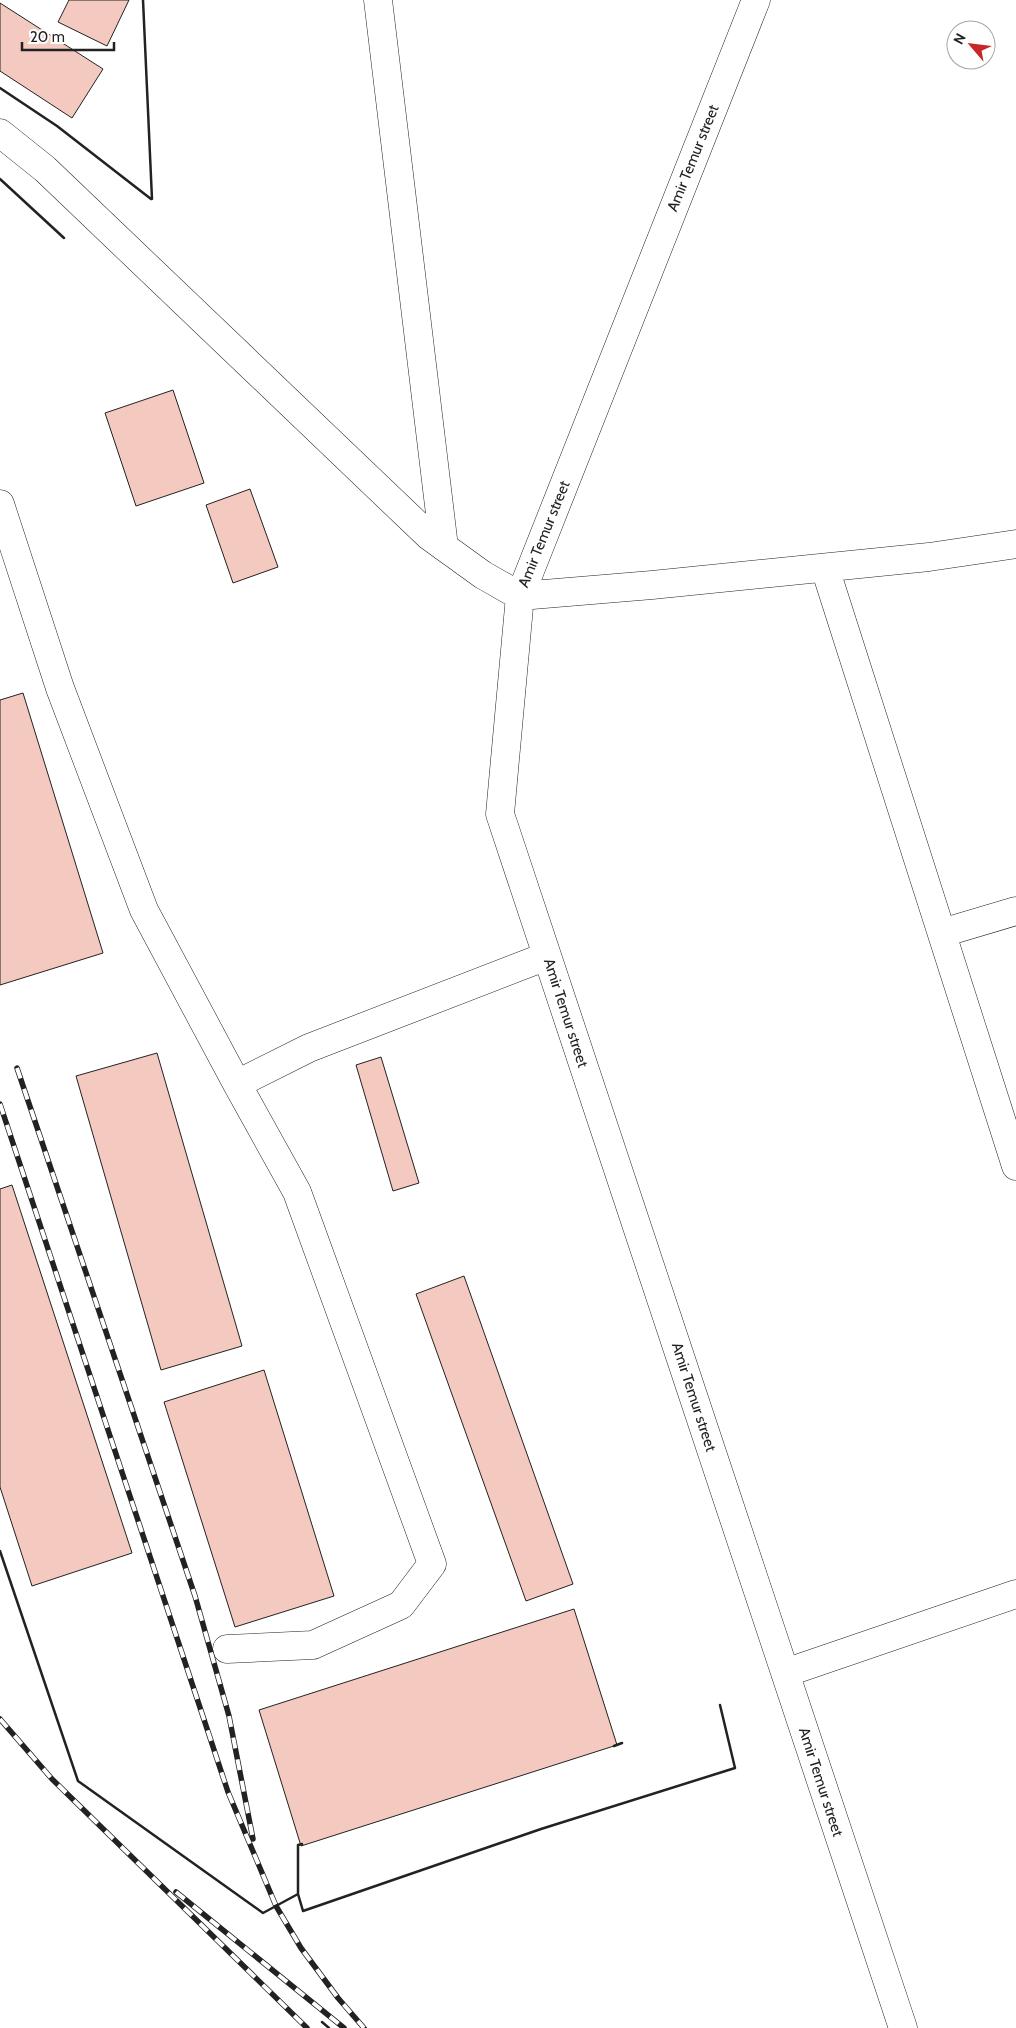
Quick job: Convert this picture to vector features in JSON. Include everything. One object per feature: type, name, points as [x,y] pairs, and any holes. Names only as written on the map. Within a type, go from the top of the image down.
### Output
[{"type":"street","points":[[378,0],[444,547]]},
{"type":"street","name":"Amir Temur street","points":[[756,0],[520,596],[500,814],[903,2028]]},
{"type":"street","points":[[0,134],[45,169],[429,536],[483,575],[520,596],[652,586],[825,568],[929,557],[1016,544]]},
{"type":"street","points":[[0,504],[60,688],[144,910],[297,1192],[432,1564],[401,1605],[313,1645],[227,1649]]},
{"type":"street","points":[[825,568],[1016,1166]]},
{"type":"street","points":[[942,933],[1016,911]]},
{"type":"street","points":[[237,1084],[309,1048],[547,956]]},
{"type":"street","points":[[785,1673],[1016,1594]]},
{"type":"building","points":[[69,0],[129,0],[107,46],[58,22]]},
{"type":"building","points":[[0,3],[103,69],[72,118],[0,71]]},
{"type":"building","points":[[173,390],[204,483],[136,506],[105,413]]},
{"type":"building","points":[[250,489],[278,567],[233,583],[206,505]]},
{"type":"building","points":[[23,693],[103,953],[0,985],[0,700]]},
{"type":"building","points":[[157,1053],[242,1346],[161,1370],[76,1076]]},
{"type":"building","points":[[381,1057],[419,1183],[393,1191],[356,1065]]},
{"type":"building","points":[[12,1185],[132,1553],[32,1586],[0,1487],[0,1189]]},
{"type":"building","points":[[464,1276],[573,1584],[526,1601],[416,1294]]},
{"type":"building","points":[[264,1370],[334,1596],[235,1627],[164,1402]]},
{"type":"building","points":[[574,1609],[617,1745],[301,1846],[259,1710]]},
{"type":"railway","points":[[17,1068],[195,1596],[229,1716],[253,1839]]},
{"type":"railway","points":[[0,1104],[228,1792],[276,1906],[301,1948],[338,1998],[364,2028]]},
{"type":"railway","points":[[0,1719],[52,1779],[307,2028]]},
{"type":"railway","points":[[176,1892],[344,2028]]},
{"type":"wall","points":[[143,0],[152,199]]},
{"type":"wall","points":[[0,88],[57,126],[151,199]]},
{"type":"wall","points":[[0,179],[64,238]]},
{"type":"wall","points":[[0,1551],[78,1781],[263,1913],[298,1894],[298,1845],[302,1844]]},
{"type":"wall","points":[[298,1894],[303,1911],[541,1829],[735,1768],[720,1705]]},
{"type":"wall","points":[[614,1746],[622,1743]]},
{"type":"wall","points":[[322,2022],[329,2028]]}]
